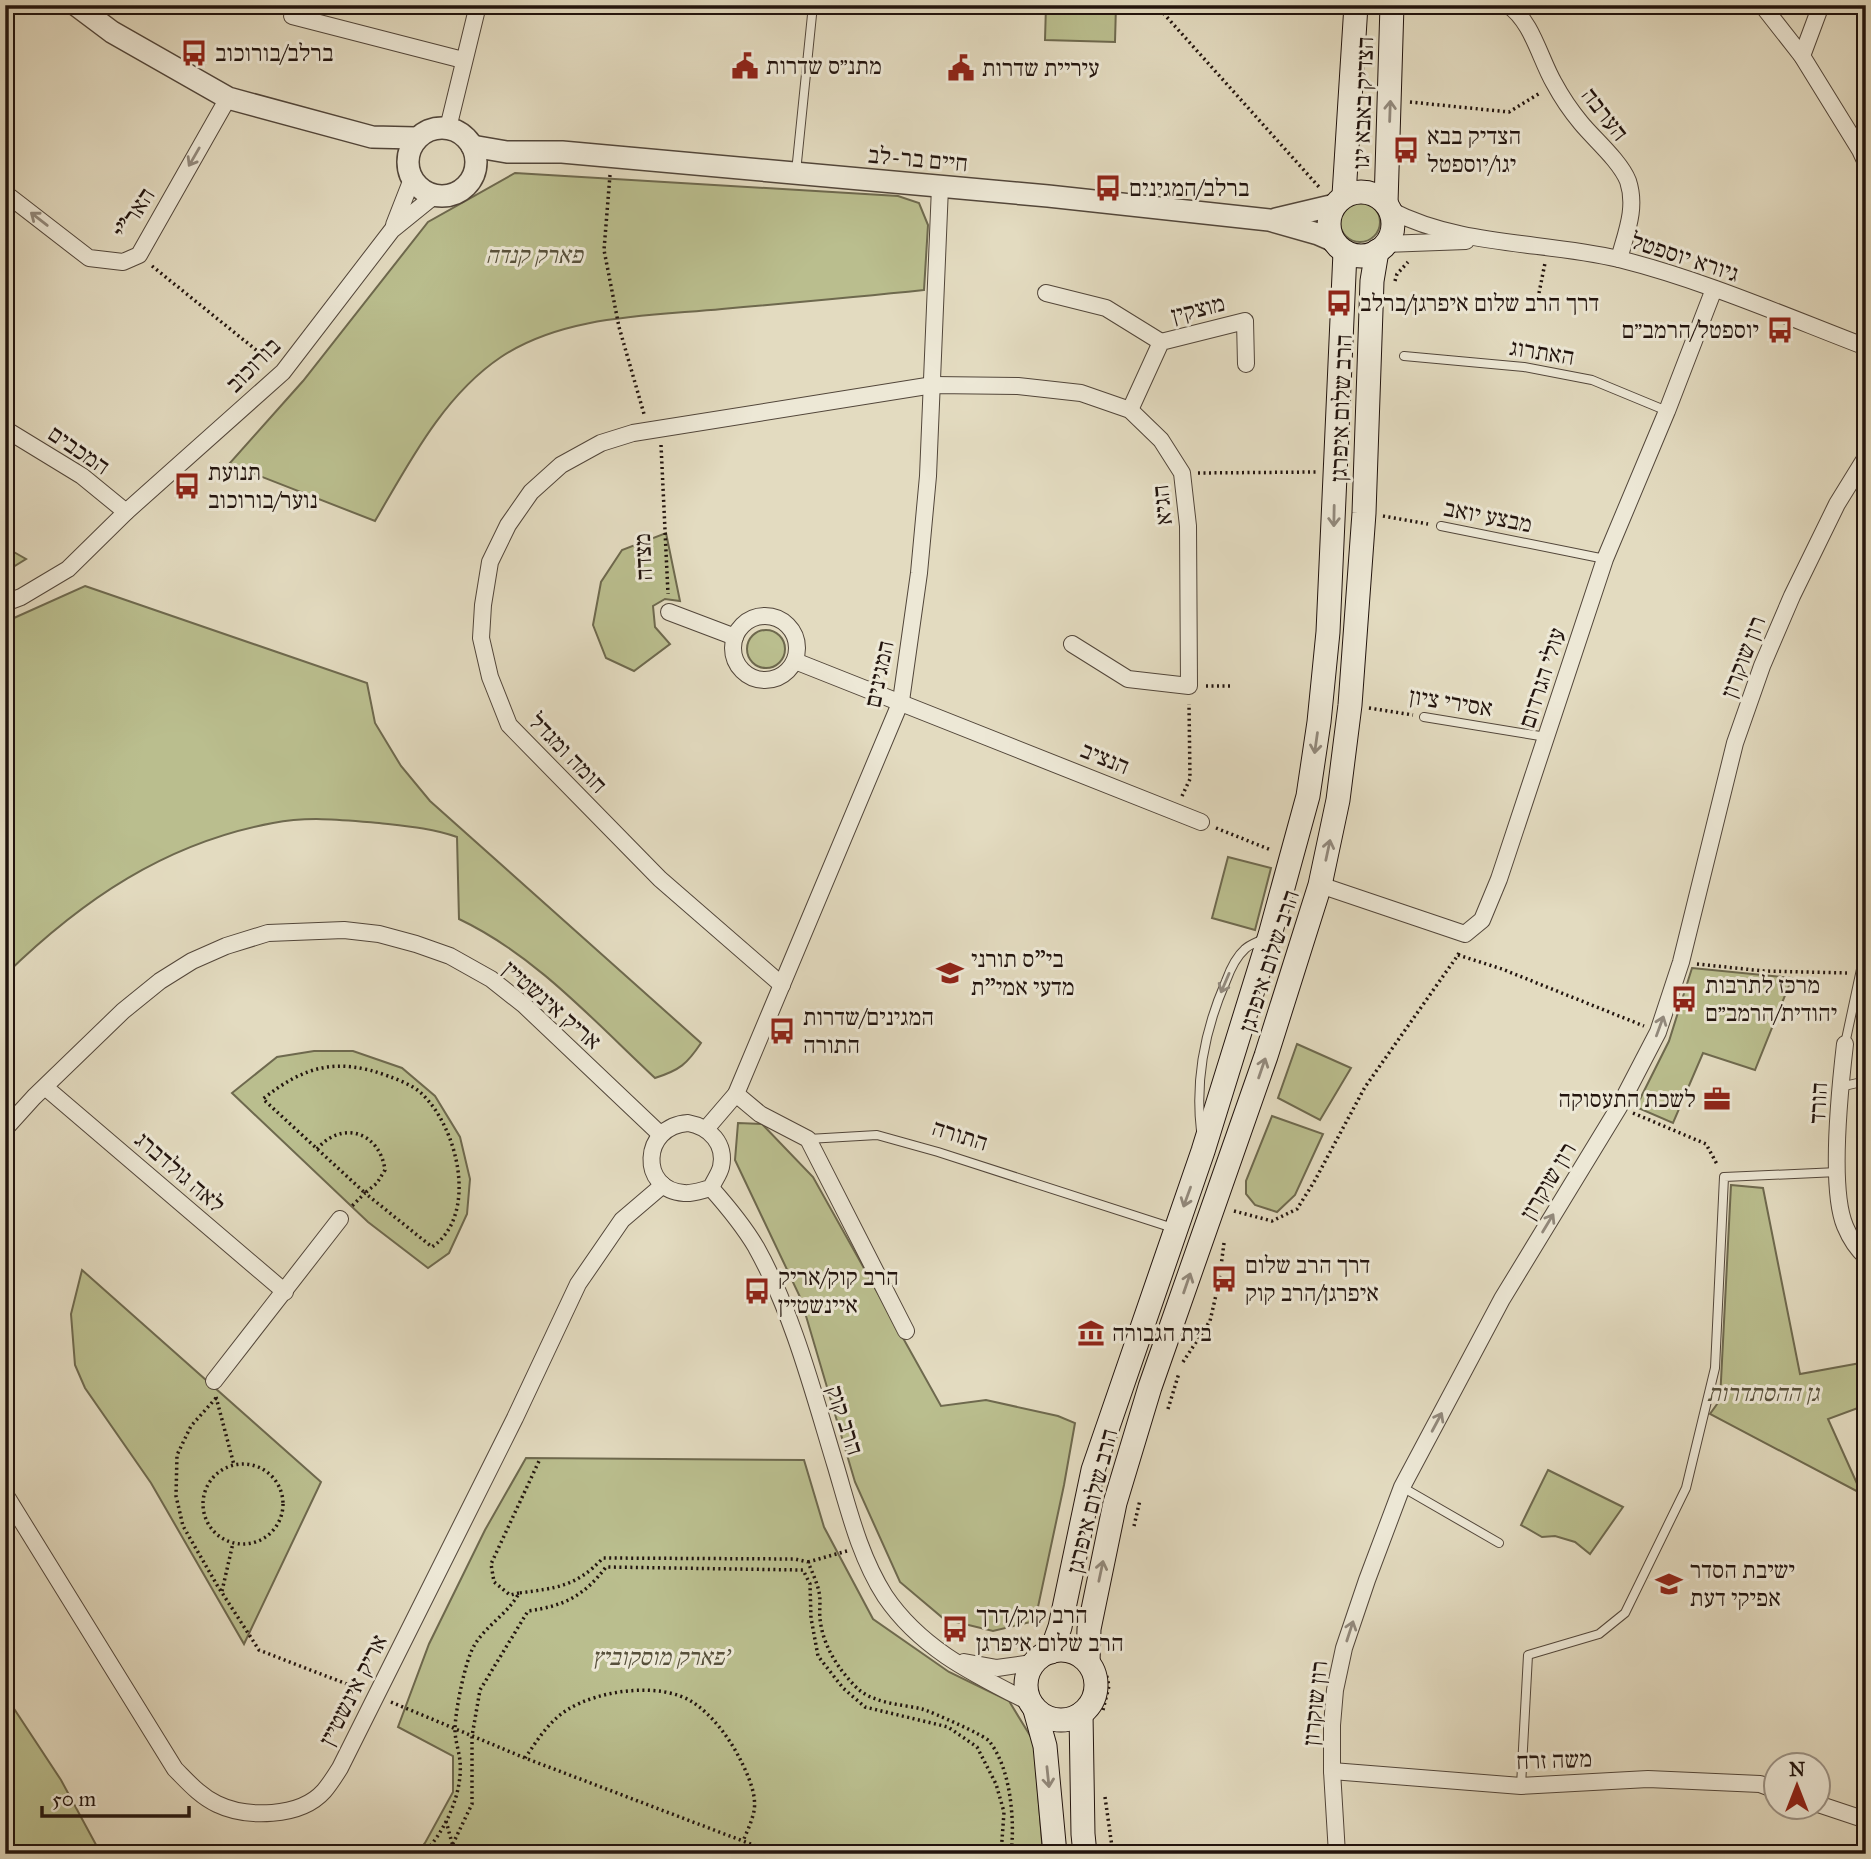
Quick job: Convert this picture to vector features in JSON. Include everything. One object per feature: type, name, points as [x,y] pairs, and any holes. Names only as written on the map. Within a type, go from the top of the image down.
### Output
[{"type":"main road","name":"הצדיק באבא יגו","points":[[1339,200],[1356,5]]},
{"type":"main road","name":"הצדיק באבא יגו","points":[[1388,207],[1392,5]]},
{"type":"main road","points":[[1365,192],[1375,195],[1388,207],[1393,227],[1381,248],[1362,256],[1339,247],[1329,230],[1328,221],[1339,200],[1365,192]]},
{"type":"main road","name":"הרב שלום איפרגן","points":[[1042,1658],[1062,1619],[1093,1470],[1203,1151],[1293,859],[1308,796],[1321,709],[1328,632],[1335,472],[1339,247]]},
{"type":"main road","name":"הרב שלום איפרגן","points":[[1088,1662],[1089,1629],[1115,1503],[1150,1387],[1266,1056],[1320,885],[1338,800],[1350,705],[1364,513],[1371,306],[1381,248]]},
{"type":"main road","points":[[1032,1706],[1043,1716],[1055,1720],[1073,1719],[1082,1714],[1089,1708],[1096,1690],[1094,1672],[1088,1662],[1073,1652],[1057,1650],[1042,1658],[1025,1687],[1045,1746],[1055,1854]]},
{"type":"main road","points":[[1082,1714],[1081,1766],[1085,1854]]},
{"type":"street","points":[[76,5],[112,32],[228,98],[372,137],[416,138],[432,129],[448,128],[462,134],[472,146],[476,162],[472,180],[457,193],[434,196],[423,191],[409,171],[370,141],[340,129]]},
{"type":"street","points":[[448,128],[478,5]]},
{"type":"street","name":"הערבה","points":[[1508,5],[1517,11],[1554,84],[1580,122],[1627,179],[1633,206],[1619,259]]},
{"type":"street","points":[[1762,5],[1802,56],[1866,163]]},
{"type":"street","points":[[1802,56],[1821,5]]},
{"type":"street","points":[[292,16],[463,60]]},
{"type":"street","name":"האר\"י","points":[[5,194],[89,258],[123,262],[139,255],[228,98]]},
{"type":"street","points":[[409,171],[409,152],[416,138]]},
{"type":"street","name":"חיים בר-לב","points":[[472,146],[507,152],[562,152],[1048,196],[1269,220],[1318,234],[1339,247]]},
{"type":"street","name":"חיים בר-לב","points":[[472,180],[510,161],[562,152]]},
{"type":"street","name":"בורוכוב","points":[[392,230],[409,171]]},
{"type":"street","name":"המגינים","points":[[706,1129],[736,1094],[901,701],[919,573],[928,476],[940,187]]},
{"type":"street","name":"בורוכוב","points":[[5,603],[21,597],[68,569],[126,512],[283,372],[392,230],[434,196]]},
{"type":"street","name":"חיים בר-לב","points":[[1269,220],[1339,200]]},
{"type":"street","name":"גיורא יוספטל","points":[[1388,207],[1419,223],[1482,240],[1548,247],[1619,259],[1714,289],[1866,347]]},
{"type":"street","name":"גיורא יוספטל","points":[[1381,248],[1482,240]]},
{"type":"street","name":"עולי הגרדום","points":[[1465,934],[1482,920],[1547,737],[1605,559],[1714,289]]},
{"type":"street","name":"מוצקין","points":[[1046,293],[1106,308],[1161,342],[1245,321],[1246,364]]},
{"type":"street","name":"מוצקין","points":[[1130,410],[1161,342]]},
{"type":"street","name":"חומה ומגדל","points":[[782,985],[660,878],[509,725],[490,677],[481,638],[490,562],[508,525],[531,492],[561,465],[601,443],[654,429],[933,385]]},
{"type":"street","name":"הגיא","points":[[933,385],[1018,386],[1081,393],[1130,410],[1161,440],[1182,473],[1188,526],[1189,686]]},
{"type":"street","name":"המכבים","points":[[5,429],[82,476],[126,512]]},
{"type":"street","name":"רון שוקרון","points":[[1336,1854],[1332,1771],[1333,1713],[1345,1648],[1402,1487],[1502,1299],[1619,1107],[1658,1032],[1681,962],[1735,743],[1762,666],[1792,596],[1837,504],[1866,457]]},
{"type":"street","name":"מצדה","points":[[669,612],[735,637]]},
{"type":"street","points":[[767,616],[777,618],[786,624],[796,640],[795,660],[782,675],[763,680],[753,678],[738,666],[734,657],[735,637],[747,621],[767,616]]},
{"type":"street","points":[[1072,643],[1128,679],[1189,686]]},
{"type":"street","points":[[795,660],[901,701]]},
{"type":"street","name":"הנציב","points":[[901,701],[1201,822]]},
{"type":"street","points":[[1320,885],[1465,934]]},
{"type":"street","name":"אריק אינשטיין","points":[[5,1129],[123,1011],[160,981],[192,961],[226,946],[268,933],[344,930],[379,934],[416,944],[450,956],[491,979],[524,1005],[660,1135]]},
{"type":"street","name":"הורד","points":[[1845,1044],[1840,1087],[1840,1201],[1844,1224],[1858,1249],[1866,1257]]},
{"type":"street","name":"לאה גולדברג","points":[[45,1087],[285,1292]]},
{"type":"street","points":[[736,1094],[760,1114],[808,1139],[906,1331]]},
{"type":"street","points":[[688,1123],[706,1129],[715,1138],[722,1156],[721,1167],[711,1188],[682,1193],[663,1185],[652,1166],[651,1155],[660,1135],[678,1124],[688,1123]]},
{"type":"street","name":"אריק אינשטיין","points":[[5,1494],[175,1769],[199,1793],[218,1804],[244,1812],[276,1812],[299,1807],[323,1793],[340,1768],[515,1418],[578,1284],[622,1220],[663,1185]]},
{"type":"street","name":"הרב קוק","points":[[711,1188],[731,1211],[755,1247],[778,1293],[824,1428],[860,1547],[886,1597],[920,1636],[945,1657],[1032,1706]]},
{"type":"street","points":[[214,1381],[340,1219]]},
{"type":"street","name":"הרב קוק","points":[[945,1657],[985,1667],[1012,1667],[1042,1658]]},
{"type":"street","name":"משה זרח","points":[[1332,1771],[1521,1786],[1647,1779],[1762,1785]]},
{"type":"street","points":[[1832,1809],[1866,1820]]},
{"type":"lane","points":[[795,174],[813,5]]},
{"type":"lane","name":"האתרוג","points":[[1404,356],[1524,367],[1592,380],[1667,411]]},
{"type":"lane","name":"מבצע יואב","points":[[1441,526],[1605,559]]},
{"type":"lane","name":"אסירי ציון","points":[[1424,716],[1547,737]]},
{"type":"lane","points":[[1203,1151],[1199,1114],[1206,1034],[1219,996],[1239,957],[1247,947],[1270,935]]},
{"type":"lane","name":"הורד","points":[[1845,1044],[1866,946]]},
{"type":"lane","points":[[1840,1087],[1866,1081]]},
{"type":"lane","name":"התורה","points":[[808,1139],[877,1135],[1175,1228]]},
{"type":"lane","points":[[1521,1786],[1528,1655],[1599,1634],[1625,1613],[1686,1488],[1714,1368],[1724,1177],[1838,1172]]},
{"type":"lane","points":[[1402,1487],[1499,1543]]},
{"type":"path","points":[[1156,5],[1339,200]]},
{"type":"path","points":[[1390,100],[1509,112],[1554,84]]},
{"type":"path","name":"מצדה","points":[[612,157],[604,250],[619,327],[654,429],[669,612]]},
{"type":"path","points":[[1539,293],[1548,247]]},
{"type":"path","points":[[139,255],[283,372]]},
{"type":"path","points":[[1182,473],[1335,472]]},
{"type":"path","name":"מבצע יואב","points":[[1364,513],[1441,526]]},
{"type":"path","points":[[1175,810],[1190,779],[1189,686],[1231,686]]},
{"type":"path","name":"אסירי ציון","points":[[1350,705],[1424,716]]},
{"type":"path","points":[[1201,822],[1293,859]]},
{"type":"path","points":[[1214,1205],[1272,1221],[1297,1209],[1365,1087],[1458,956],[1465,934]]},
{"type":"path","points":[[1458,956],[1502,969],[1658,1032]]},
{"type":"path","points":[[1681,962],[1764,971],[1860,974]]},
{"type":"path","points":[[348,1065],[400,1081],[420,1092],[436,1111],[452,1142],[459,1167],[458,1201],[452,1223],[442,1241],[432,1247],[365,1193],[263,1100],[286,1080],[315,1068],[348,1065]]},
{"type":"path","points":[[1619,1107],[1706,1144],[1724,1177]]},
{"type":"path","points":[[317,1149],[339,1132],[357,1133],[372,1142],[383,1155],[385,1170],[377,1183],[340,1219]]},
{"type":"path","points":[[214,1381],[234,1465]]},
{"type":"path","points":[[216,1398],[191,1426],[177,1455],[176,1496],[183,1526],[259,1650],[525,1758],[777,1854]]},
{"type":"path","points":[[539,1461],[491,1564],[494,1582],[510,1595],[550,1590],[571,1584],[590,1572],[603,1558],[795,1559],[808,1562],[860,1547]]},
{"type":"path","points":[[247,1464],[271,1475],[283,1498],[283,1511],[278,1524],[270,1534],[247,1544],[233,1543],[221,1538],[211,1529],[205,1517],[205,1491],[212,1479],[234,1465],[247,1464]]},
{"type":"path","points":[[222,1591],[233,1543]]},
{"type":"path","points":[[808,1562],[819,1593],[823,1636],[836,1664],[860,1690],[891,1704],[924,1709],[988,1739],[1000,1760],[1013,1811],[1011,1854]]},
{"type":"path","points":[[448,1854],[472,1804],[472,1736],[480,1690],[528,1611],[546,1608],[581,1594],[606,1567],[803,1570],[810,1584],[811,1618],[818,1656],[843,1688],[865,1707],[948,1727],[977,1747],[996,1784],[1004,1812],[1002,1854]]},
{"type":"path","points":[[423,1854],[433,1844],[446,1821],[458,1789],[460,1763],[455,1729],[462,1683],[474,1646],[519,1593]]},
{"type":"path","points":[[525,1758],[543,1731],[566,1711],[594,1697],[625,1690],[660,1691],[693,1702],[716,1722],[735,1749],[750,1778],[755,1809],[743,1842]]},
{"type":"path","points":[[446,1821],[455,1854]]},
{"type":"green space","points":[[1046,5],[1116,5],[1115,42],[1045,40]]},
{"type":"green space","name":"פארק קנדה","points":[[515,173],[898,196],[919,203],[928,225],[924,290],[637,316],[579,325],[526,343],[480,373],[445,411],[415,454],[375,521],[229,464],[303,381],[428,222]]},
{"type":"green space","points":[[1360,202],[1374,208],[1380,222],[1374,236],[1360,242],[1346,236],[1340,222],[1346,208]]},
{"type":"green space","points":[[666,533],[680,601],[665,599],[653,606],[655,627],[670,644],[634,671],[606,658],[593,625],[601,582],[622,550]]},
{"type":"green space","points":[[5,547],[26,559],[5,572]]},
{"type":"green space","points":[[85,586],[367,683],[375,723],[401,766],[430,801],[701,1043],[696,1050],[682,1065],[655,1078],[538,970],[487,934],[459,919],[457,837],[428,829],[389,824],[326,819],[286,821],[234,832],[196,845],[127,878],[95,899],[64,922],[5,975],[5,622]]},
{"type":"green space","points":[[766,630],[779,636],[785,649],[779,662],[766,668],[753,662],[747,649],[753,636]]},
{"type":"green space","points":[[1228,857],[1271,868],[1255,930],[1212,918]]},
{"type":"green space","points":[[1692,968],[1792,978],[1755,1070],[1703,1053],[1673,1123],[1636,1107],[1669,1041]]},
{"type":"green space","points":[[1297,1044],[1351,1068],[1320,1120],[1278,1098]]},
{"type":"green space","points":[[314,1051],[353,1051],[402,1068],[435,1096],[460,1137],[470,1179],[467,1214],[449,1253],[428,1268],[368,1222],[232,1093],[277,1057]]},
{"type":"green space","points":[[1272,1116],[1323,1134],[1295,1195],[1277,1212],[1255,1205],[1246,1194],[1246,1181]]},
{"type":"green space","points":[[738,1123],[762,1124],[813,1177],[941,1406],[986,1400],[1058,1416],[1075,1423],[1035,1621],[993,1631],[944,1619],[900,1582],[855,1482],[801,1299],[735,1160]]},
{"type":"green space","name":"גן ההסתדרות","points":[[1731,1185],[1763,1188],[1800,1374],[1866,1362],[1866,1405],[1828,1419],[1859,1488],[1866,1486],[1866,1496],[1710,1414],[1720,1400]]},
{"type":"green space","points":[[82,1270],[321,1482],[244,1644],[151,1483],[85,1388],[75,1365],[71,1314]]},
{"type":"green space","name":"פארק מוסקוביץ'","points":[[526,1458],[804,1460],[824,1527],[873,1619],[949,1672],[1009,1701],[1034,1742],[1043,1854],[416,1854],[453,1792],[453,1756],[398,1727],[429,1644],[485,1530]]},
{"type":"green space","points":[[1548,1470],[1623,1507],[1590,1554],[1575,1542],[1555,1536],[1542,1537],[1521,1525]]},
{"type":"green space","points":[[5,1695],[61,1780],[101,1854],[5,1854]]},
{"type":"place","name":"ברלב/בורוכוב","points":[[194,53]]},
{"type":"place","name":"מתנ״ס שדרות","points":[[745,66]]},
{"type":"place","name":"עיריית שדרות","points":[[961,68]]},
{"type":"place","name":"הצדיק בבא יגו/יוספטל","points":[[1406,150]]},
{"type":"place","name":"ברלב/המגינים","points":[[1108,188]]},
{"type":"place","name":"דרך הרב שלום איפרגן/ברלב","points":[[1339,303]]},
{"type":"place","name":"יוספטל/הרמב״ם","points":[[1780,330]]},
{"type":"place","name":"תנועת נוער/בורוכוב","points":[[187,486]]},
{"type":"place","name":"בי\"ס תורני מדעי אמי\"ת","points":[[950,973]]},
{"type":"place","name":"מרכז לתרבות יהודית/הרמב״ם","points":[[1684,999]]},
{"type":"place","name":"המגינים/שדרות התורה","points":[[782,1031]]},
{"type":"place","name":"לשכת התעסוקה","points":[[1717,1099]]},
{"type":"place","name":"דרך הרב שלום איפרגן/הרב קוק","points":[[1224,1279]]},
{"type":"place","name":"הרב קוק/אריק איינשטיין","points":[[757,1291]]},
{"type":"place","name":"בית הגבורה","points":[[1091,1333]]},
{"type":"place","name":"ישיבת הסדר אפיקי דעת","points":[[1669,1584]]},
{"type":"place","name":"הרב קוק/דרך הרב שלום איפרגן","points":[[955,1629]]}]
